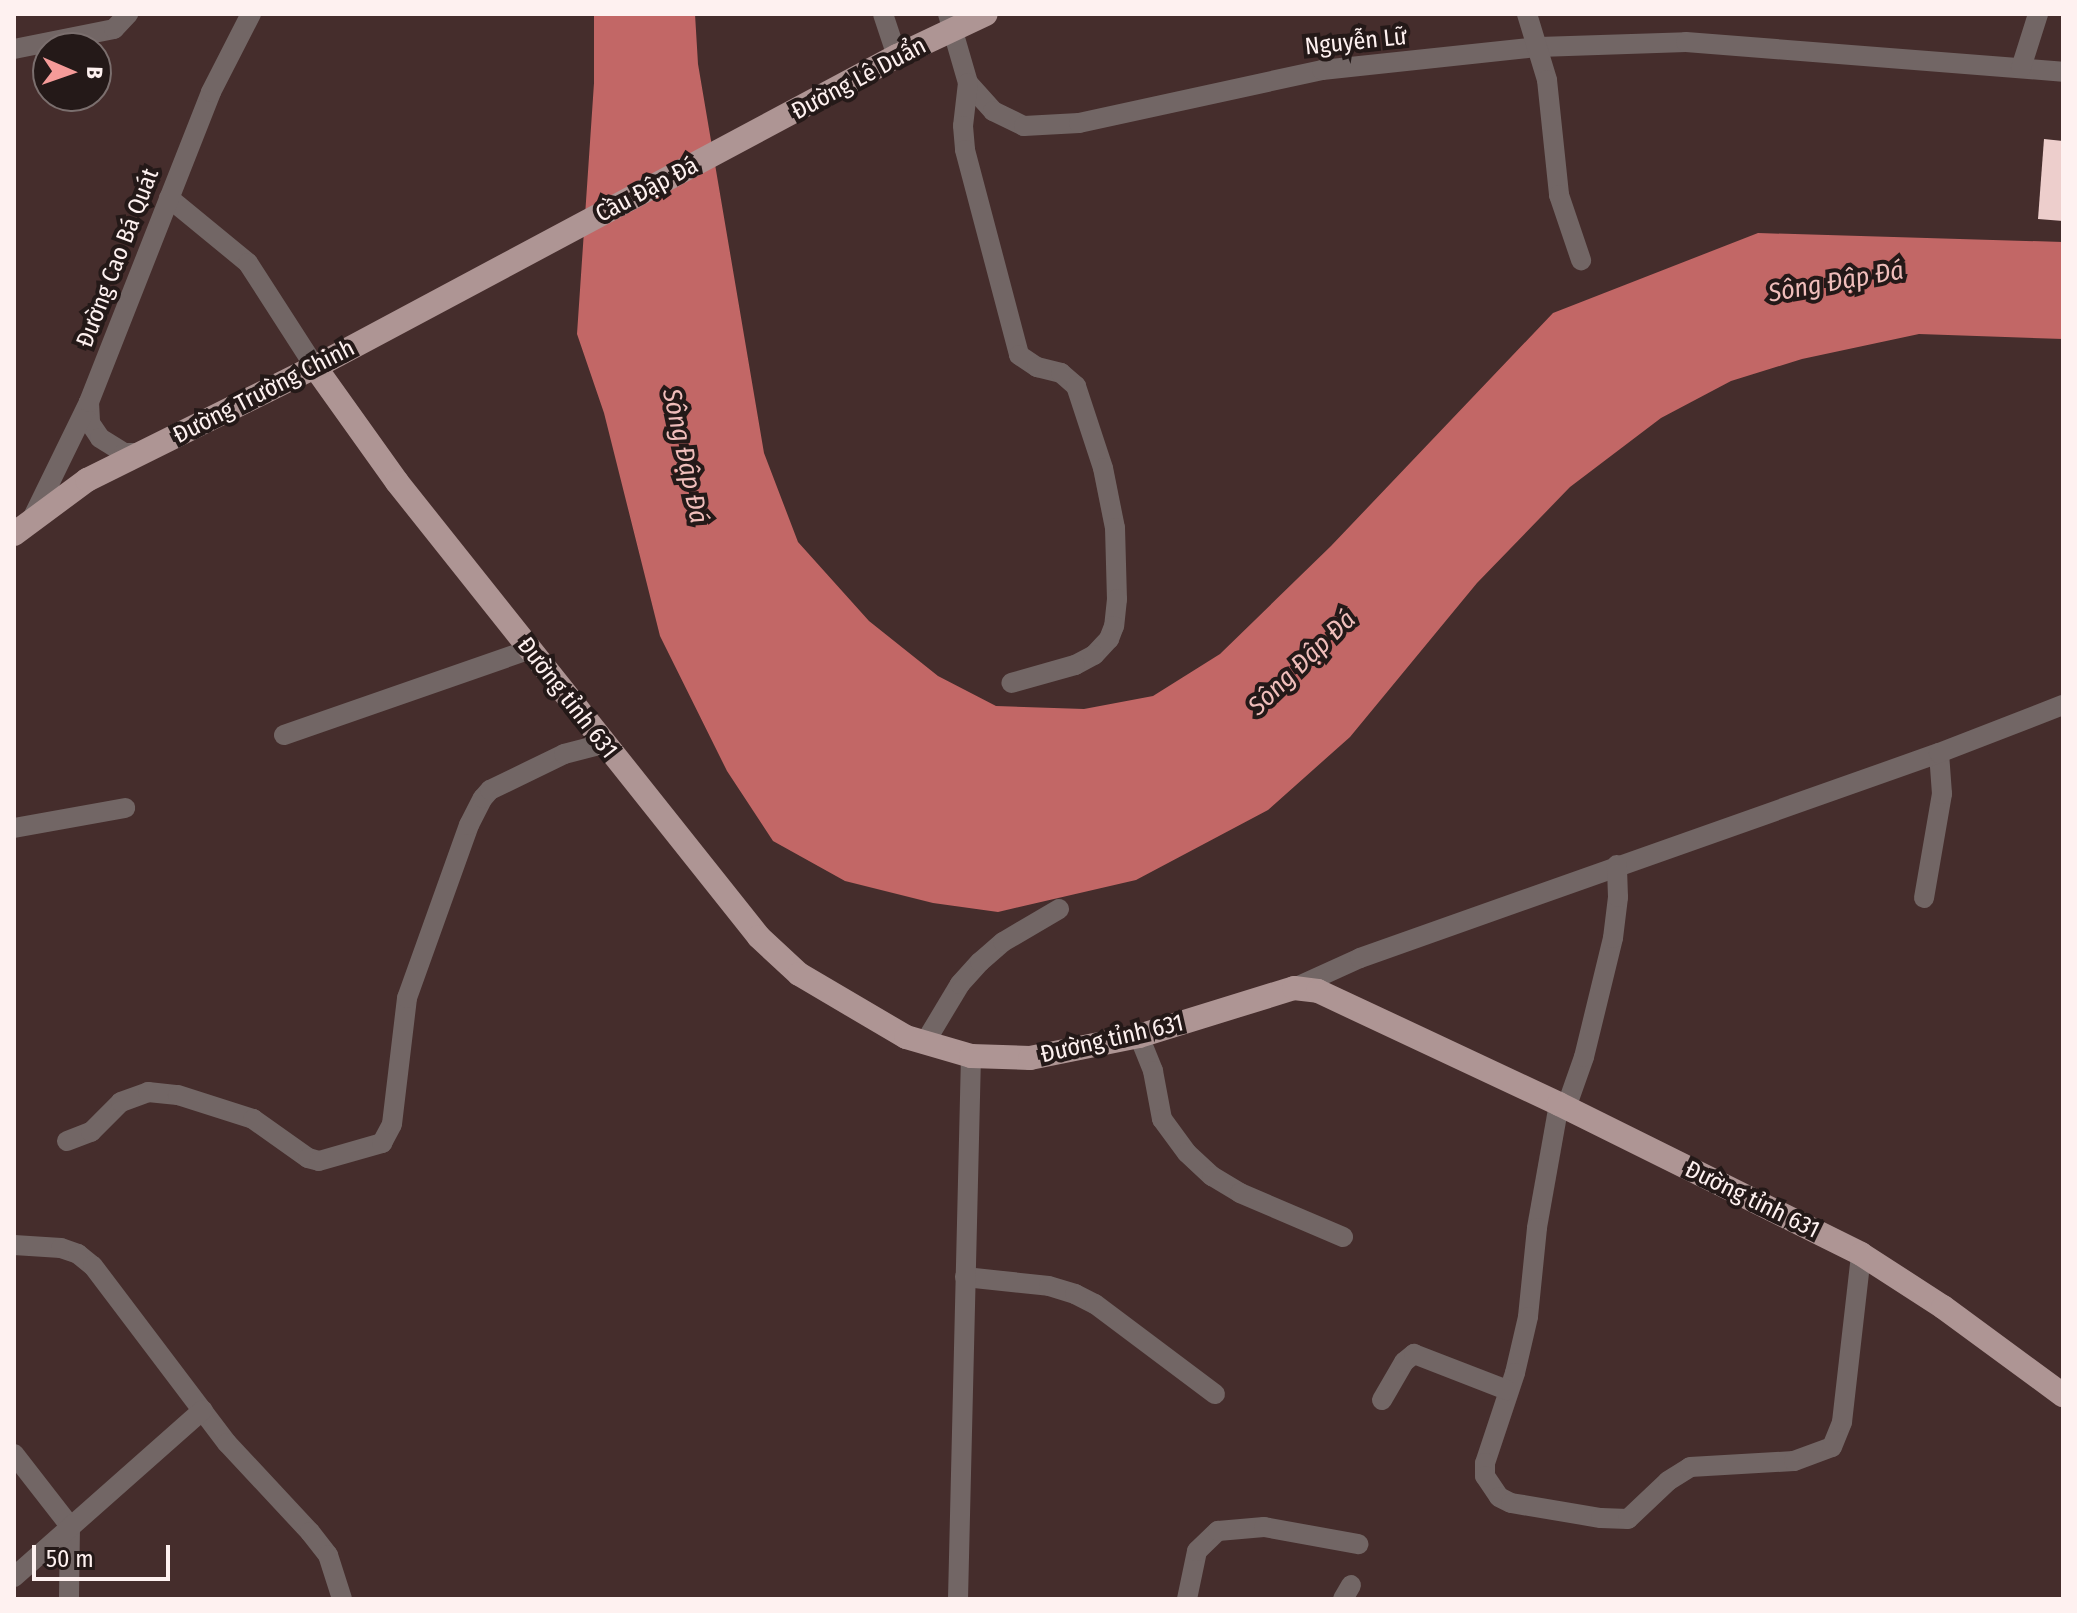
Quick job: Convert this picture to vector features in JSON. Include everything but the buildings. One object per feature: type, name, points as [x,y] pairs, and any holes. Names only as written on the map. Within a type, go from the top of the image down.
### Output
[{"type":"main road","name":"Đường Lê Duẩn","points":[[776,123],[897,56],[950,22],[986,14]]},
{"type":"main road","name":"Cầu Đập Đá","points":[[519,258],[776,123]]},
{"type":"main road","name":"Đường Trường Chinh","points":[[23,527],[87,480],[315,367],[519,258]]},
{"type":"main road","name":"Đường tỉnh 631","points":[[315,367],[397,482],[759,937],[779,957],[839,997],[924,1044],[971,1056],[1030,1058],[1139,1036],[1294,988],[1318,991],[1563,1106],[1861,1254],[1943,1307],[2063,1395]]},
{"type":"street","points":[[14,49],[114,29],[128,14]]},
{"type":"street","name":"Đường Cao Bá Quát","points":[[23,527],[89,402],[211,92],[251,14]]},
{"type":"street","points":[[883,14],[897,56]]},
{"type":"street","points":[[1527,14],[1547,80],[1559,195],[1581,260]]},
{"type":"street","points":[[2021,68],[2038,14]]},
{"type":"street","name":"Nguyễn Lữ","points":[[950,22],[968,83],[993,111],[1006,120],[1024,126],[1049,126],[1169,106],[1275,78],[1322,70],[1539,47],[1686,42],[2063,72]]},
{"type":"street","points":[[968,83],[963,126],[965,150],[1019,355],[1037,367],[1061,373],[1076,386],[1103,468],[1115,528],[1117,599],[1109,639],[1094,655],[1075,665],[1011,683]]},
{"type":"street","points":[[169,198],[248,263],[315,367]]},
{"type":"street","points":[[89,402],[90,423],[100,438],[124,453],[142,453]]},
{"type":"street","points":[[284,735],[528,650]]},
{"type":"street","points":[[1294,988],[1360,958],[1939,753],[2063,705]]},
{"type":"street","points":[[67,1141],[91,1132],[121,1102],[148,1092],[178,1095],[253,1119],[308,1158],[319,1161],[382,1143],[392,1124],[407,998],[469,825],[483,798],[490,790],[564,754],[603,744]]},
{"type":"street","points":[[1924,898],[1942,794],[1939,753]]},
{"type":"street","points":[[14,828],[125,808]]},
{"type":"street","points":[[1617,865],[1618,897],[1613,938],[1584,1057],[1563,1106],[1535,1241],[1528,1317],[1485,1463],[1485,1476],[1490,1488],[1511,1503],[1601,1518],[1628,1519],[1668,1481],[1690,1467],[1794,1461],[1821,1454],[1832,1447],[1842,1422],[1861,1254]]},
{"type":"street","points":[[924,1044],[960,984],[980,962],[1003,942],[1059,909]]},
{"type":"street","points":[[1139,1036],[1153,1071],[1162,1119],[1187,1153],[1212,1176],[1240,1193],[1343,1237]]},
{"type":"street","points":[[958,1599],[971,1056]]},
{"type":"street","points":[[14,1245],[61,1248],[78,1254],[93,1266],[227,1443],[328,1555],[342,1599]]},
{"type":"street","points":[[965,1277],[1049,1286],[1075,1294],[1106,1312],[1215,1394]]},
{"type":"street","points":[[1382,1400],[1404,1362],[1414,1354],[1507,1390]]},
{"type":"street","points":[[14,1577],[203,1410]]},
{"type":"street","points":[[14,1454],[70,1526],[69,1599]]},
{"type":"street","points":[[1187,1599],[1197,1551],[1218,1531],[1264,1527],[1358,1544]]},
{"type":"water","name":"Sông Đập Đá","points":[[594,14],[695,14],[698,64],[764,453],[798,542],[869,621],[938,676],[996,706],[1084,709],[1153,696],[1220,654],[1331,546],[1553,313],[1758,233],[2063,242],[2063,339],[1919,334],[1802,359],[1731,381],[1661,418],[1570,487],[1477,583],[1350,737],[1268,810],[1136,880],[998,912],[933,903],[845,881],[773,841],[727,771],[660,636],[604,413],[577,334],[594,83]]}]
